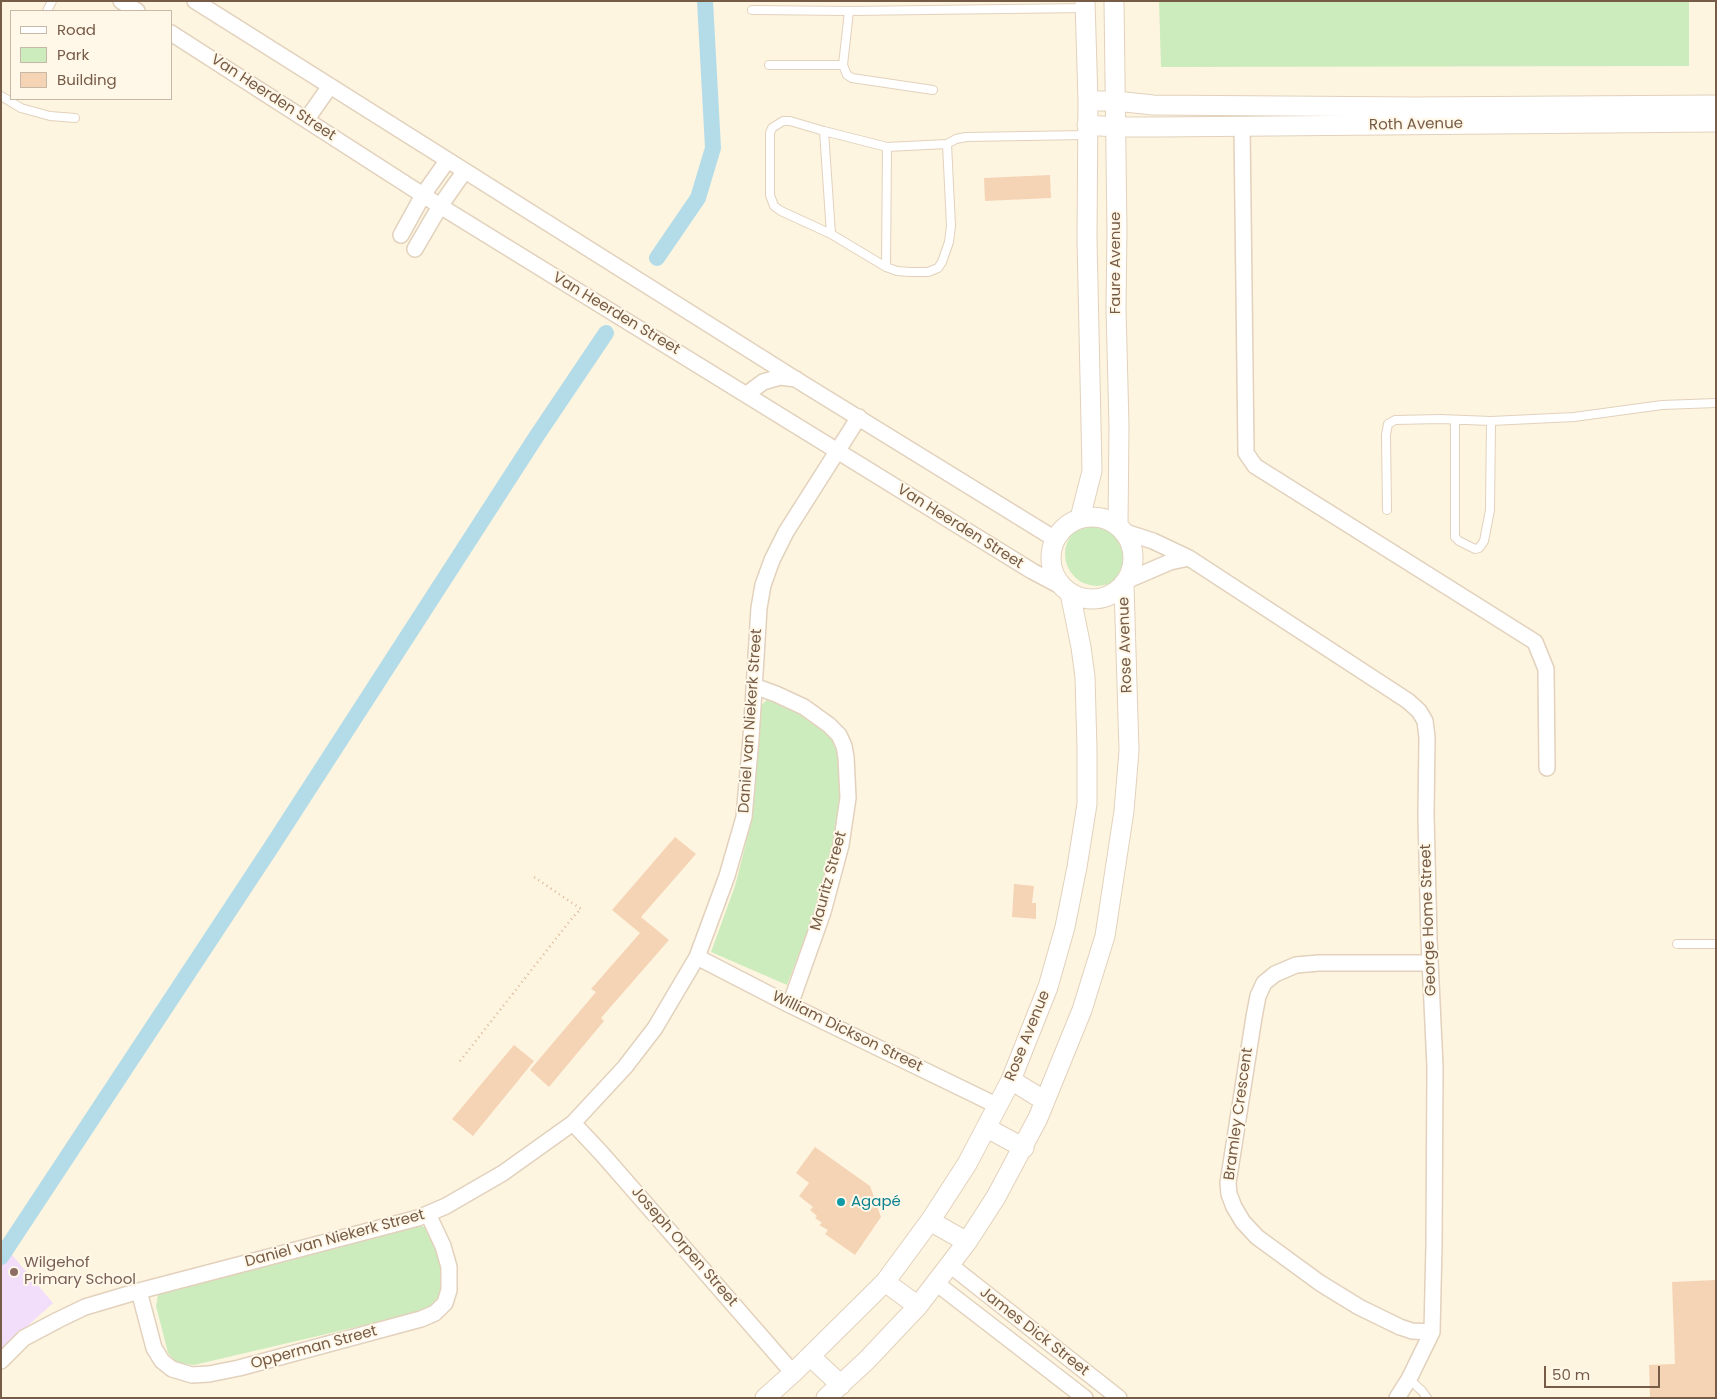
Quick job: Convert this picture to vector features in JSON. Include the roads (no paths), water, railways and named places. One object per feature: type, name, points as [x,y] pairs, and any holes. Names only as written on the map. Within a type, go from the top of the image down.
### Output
[{"type":"street","points":[[121,1],[135,10]]},
{"type":"street","points":[[194,1],[797,380],[1056,539]]},
{"type":"street","name":"Faure Avenue","points":[[1114,1],[1117,231],[1116,308],[1122,528]]},
{"type":"street","name":"Faure Avenue","points":[[1080,518],[1092,471],[1088,315],[1088,101],[1085,5]]},
{"type":"street","name":"Van Heerden Street","points":[[172,34],[440,206],[747,394],[836,451],[1032,571],[1067,590]]},
{"type":"street","points":[[307,119],[330,86]]},
{"type":"street","name":"Roth Avenue","points":[[1088,101],[1116,101],[1153,105],[1405,107],[1716,105]]},
{"type":"street","name":"Roth Avenue","points":[[1087,130],[1115,127],[1716,122]]},
{"type":"street","points":[[1242,126],[1246,453],[1255,466],[1535,642],[1546,669],[1547,768]]},
{"type":"street","points":[[400,235],[447,161]]},
{"type":"street","points":[[415,249],[440,206],[464,172]]},
{"type":"street","points":[[1088,315],[1116,308]]},
{"type":"street","points":[[747,394],[763,382],[772,379],[780,377],[797,380]]},
{"type":"street","name":"Daniel van Niekerk Street","points":[[1,1361],[24,1338],[85,1307],[139,1291],[418,1218],[446,1206],[503,1173],[573,1123],[625,1067],[655,1028],[697,957],[727,876],[744,817],[759,608],[763,585],[772,560],[786,532],[859,417]]},
{"type":"street","points":[[1126,582],[1134,564],[1134,556],[1130,540],[1122,528],[1111,521],[1096,516],[1080,518],[1064,527],[1052,549],[1051,560],[1053,570],[1057,580],[1067,590],[1081,598],[1104,597],[1115,592],[1126,582],[1170,562],[1189,558]]},
{"type":"street","name":"George Home Street","points":[[1122,528],[1189,558],[1408,701],[1419,711],[1425,721],[1428,737],[1426,815],[1435,1067],[1432,1332],[1409,1379],[1396,1398]]},
{"type":"street","name":"Rose Avenue","points":[[826,1398],[867,1360],[918,1306],[967,1242],[1024,1148],[1082,1010],[1105,936],[1124,811],[1128,751],[1126,582]]},
{"type":"street","name":"Rose Avenue","points":[[772,1395],[886,1282],[930,1221],[967,1164],[987,1128],[1011,1080],[1048,987],[1065,927],[1087,804],[1085,677],[1081,647],[1067,590]]},
{"type":"street","name":"Mauritz Street","points":[[754,686],[804,707],[829,725],[839,735],[846,757],[848,798],[841,845],[823,912],[790,1005]]},
{"type":"street","name":"William Dickson Street","points":[[697,957],[790,1005],[998,1106]]},
{"type":"street","name":"Bramley Crescent","points":[[1430,963],[1296,965],[1274,974],[1264,983],[1258,996],[1254,1018],[1228,1183],[1229,1194],[1234,1207],[1243,1222],[1257,1237],[1320,1283],[1360,1307],[1400,1327],[1412,1331],[1432,1332]]},
{"type":"street","points":[[1011,1080],[1045,1101]]},
{"type":"street","name":"Joseph Orpen Street","points":[[573,1123],[610,1162],[793,1373]]},
{"type":"street","points":[[987,1128],[1024,1148]]},
{"type":"street","name":"Opperman Street","points":[[139,1291],[154,1348],[162,1361],[172,1369],[192,1375],[209,1374],[248,1365],[421,1319],[435,1313],[445,1303],[449,1290],[449,1267],[443,1246],[428,1214]]},
{"type":"street","points":[[930,1221],[967,1242]]},
{"type":"street","name":"James Dick Street","points":[[950,1265],[1119,1398]]},
{"type":"street","points":[[886,1282],[918,1306]]},
{"type":"street","name":"James Dick Street","points":[[936,1283],[1085,1398]]},
{"type":"street","points":[[810,1356],[841,1385]]},
{"type":"lane","points":[[752,10],[849,11],[1085,5]]},
{"type":"lane","points":[[849,11],[843,64],[845,71],[852,78],[933,90]]},
{"type":"lane","points":[[769,65],[843,64]]},
{"type":"lane","points":[[1,96],[21,108],[50,116],[75,118]]},
{"type":"lane","points":[[947,144],[951,226],[949,242],[938,268],[928,272],[897,271],[886,268],[831,234],[781,211],[774,206],[770,195],[770,133],[772,128],[783,121],[790,121],[887,147],[947,144],[966,136],[1087,130]]},
{"type":"lane","points":[[824,131],[831,234]]},
{"type":"lane","points":[[886,268],[887,147]]},
{"type":"lane","points":[[1387,510],[1386,435],[1388,424],[1395,420],[1491,421],[1574,417],[1662,405],[1716,403]]},
{"type":"lane","points":[[1455,420],[1456,537],[1459,541],[1475,549],[1479,548],[1484,541],[1490,510],[1491,421]]},
{"type":"lane","points":[[1677,944],[1716,944]]},
{"type":"lane","points":[[1409,1379],[1427,1398]]},
{"type":"waterway","points":[[657,258],[698,198],[713,148],[705,1]]},
{"type":"waterway","points":[[1,1257],[272,846],[536,437],[606,333]]},
{"type":"place","name":"Agapé","points":[[841,1202]]},
{"type":"place","name":"Wilgehof Primary School","points":[[14,1272]]}]
